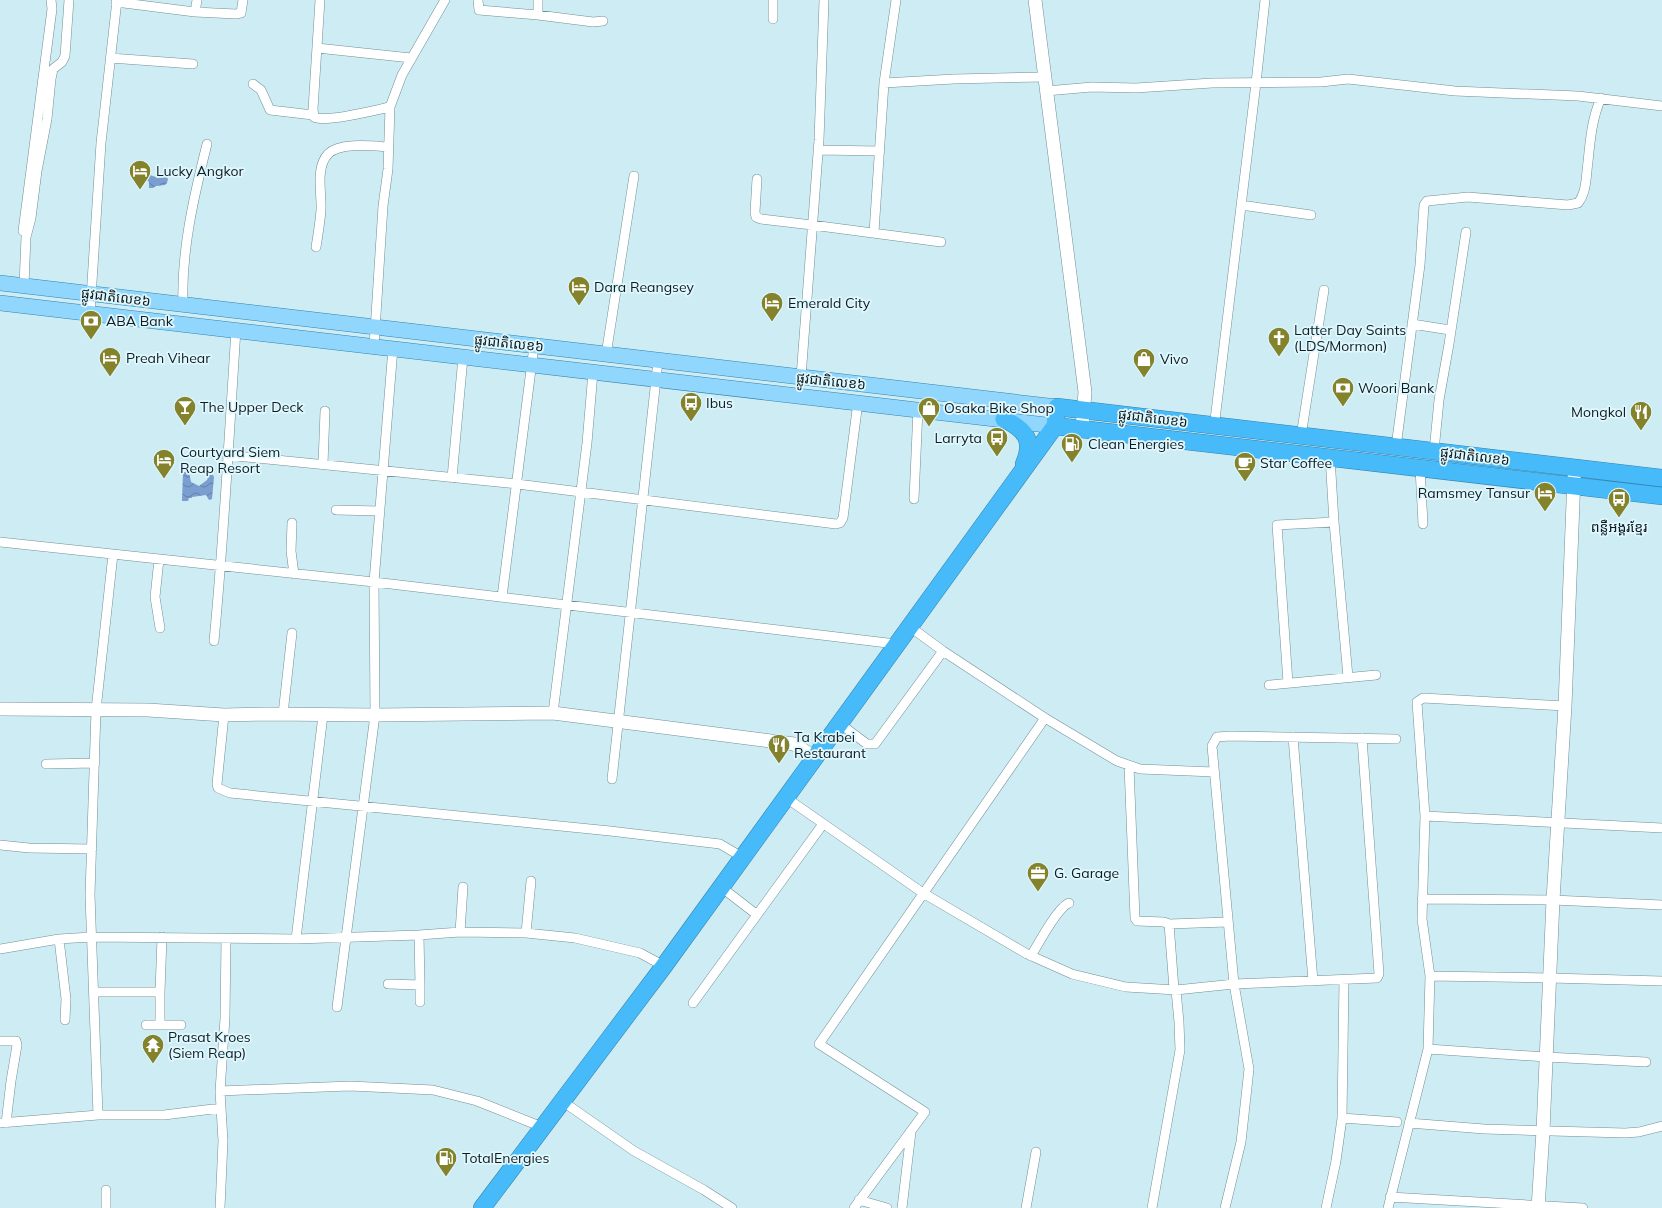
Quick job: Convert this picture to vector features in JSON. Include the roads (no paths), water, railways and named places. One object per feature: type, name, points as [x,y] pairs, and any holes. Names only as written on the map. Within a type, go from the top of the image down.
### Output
[{"type":"highway","name":"ផ្លូវជាតិលេខ៦","points":[[1057,407],[1662,478]]},
{"type":"highway","points":[[482,1208],[664,966],[1054,426],[1057,407]]},
{"type":"highway","points":[[1004,419],[1018,426],[1025,435],[1028,444],[1028,454],[1020,473]]},
{"type":"highway","name":"ផ្លូវជាតិលេខ៦","points":[[1054,426],[1662,496]]},
{"type":"main road","name":"ផ្លូវជាតិលេខ៦","points":[[0,283],[1057,407]]},
{"type":"main road","name":"ផ្លូវជាតិលេខ៦","points":[[0,303],[1054,426]]},
{"type":"street","points":[[25,260],[20,254],[52,8],[51,0]]},
{"type":"street","points":[[24,285],[26,237],[31,218],[37,171],[47,118],[51,79],[54,69],[62,62],[65,56],[69,0]]},
{"type":"street","points":[[195,12],[197,0]]},
{"type":"street","points":[[90,313],[101,142],[117,1],[195,12],[236,14],[241,12],[243,0]]},
{"type":"street","points":[[313,114],[320,0]]},
{"type":"street","points":[[374,346],[383,206],[388,169],[390,107],[402,75],[445,0]]},
{"type":"street","points":[[478,0],[479,10],[538,15],[593,22],[603,21]]},
{"type":"street","points":[[538,0],[538,15]]},
{"type":"street","points":[[773,0],[773,19]]},
{"type":"street","points":[[801,377],[818,150],[824,0]]},
{"type":"street","points":[[874,232],[884,83],[896,0]]},
{"type":"street","points":[[1035,0],[1085,392],[1082,429]]},
{"type":"street","points":[[1212,444],[1265,0]]},
{"type":"street","points":[[317,48],[411,58]]},
{"type":"street","points":[[110,58],[192,64]]},
{"type":"street","points":[[884,83],[954,79],[1044,78]]},
{"type":"street","points":[[1046,91],[1092,87],[1136,88],[1212,83],[1321,82],[1348,79],[1455,91],[1578,96],[1662,106]]},
{"type":"street","points":[[253,84],[261,90],[270,110],[313,114],[316,118],[326,119],[390,107]]},
{"type":"street","points":[[1396,447],[1420,265],[1424,205],[1427,201],[1468,197],[1568,205],[1578,203],[1581,199],[1586,184],[1596,109],[1601,98]]},
{"type":"street","points":[[183,305],[182,280],[185,255],[197,186],[207,144]]},
{"type":"street","points":[[316,247],[321,210],[320,178],[322,164],[328,153],[338,149],[355,146],[388,147]]},
{"type":"street","points":[[818,150],[880,150]]},
{"type":"street","points":[[606,354],[634,176]]},
{"type":"street","points":[[757,178],[756,217],[761,220],[812,224],[941,242]]},
{"type":"street","points":[[1241,205],[1311,215]]},
{"type":"street","points":[[1434,451],[1439,400],[1466,232]]},
{"type":"street","points":[[1301,436],[1324,290]]},
{"type":"street","points":[[1412,324],[1450,330]]},
{"type":"street","points":[[214,641],[221,566],[236,330]]},
{"type":"street","points":[[502,597],[534,346]]},
{"type":"street","points":[[337,1007],[375,716],[374,582],[393,348]]},
{"type":"street","points":[[452,478],[464,356]]},
{"type":"street","points":[[612,779],[632,614],[658,361]]},
{"type":"street","points":[[553,713],[587,443],[593,372]]},
{"type":"street","points":[[227,455],[517,484],[840,524],[843,518],[858,402]]},
{"type":"street","points":[[914,499],[918,409]]},
{"type":"street","points":[[323,464],[325,411]]},
{"type":"street","points":[[1330,457],[1334,522],[1348,677]]},
{"type":"street","points":[[1420,468],[1423,524]]},
{"type":"street","points":[[1538,1206],[1543,1131],[1557,824],[1565,706],[1576,468]]},
{"type":"street","points":[[336,510],[380,511]]},
{"type":"street","points":[[1288,683],[1277,525],[1334,522]]},
{"type":"street","points":[[292,523],[291,551],[294,574]]},
{"type":"street","points":[[0,542],[374,582],[566,604],[632,614],[896,644]]},
{"type":"street","points":[[98,1115],[90,895],[96,710],[113,554]]},
{"type":"street","points":[[159,559],[156,605],[159,615],[160,628]]},
{"type":"street","points":[[909,626],[1045,718],[1117,761],[1140,769],[1214,772]]},
{"type":"street","points":[[283,714],[292,633]]},
{"type":"street","points":[[839,723],[867,744],[875,744],[944,651]]},
{"type":"street","points":[[1269,685],[1376,674]]},
{"type":"street","points":[[1388,1208],[1428,1049],[1430,976],[1422,919],[1425,816],[1418,700],[1423,698],[1565,706]]},
{"type":"street","points":[[0,709],[148,710],[224,715],[283,714],[375,716],[553,713],[794,744],[814,757]]},
{"type":"street","points":[[224,715],[217,784],[218,788],[230,793],[313,802],[364,805],[720,844],[742,857]]},
{"type":"street","points":[[296,939],[323,715]]},
{"type":"street","points":[[854,1208],[925,1112],[819,1044],[1045,718]]},
{"type":"street","points":[[1224,1208],[1241,1142],[1249,1069],[1234,984],[1227,922],[1212,746],[1217,738],[1230,736],[1396,739]]},
{"type":"street","points":[[1293,737],[1313,981]]},
{"type":"street","points":[[785,797],[923,893],[1031,956],[1072,974],[1134,988],[1175,990],[1234,984],[1377,978],[1379,974],[1362,738]]},
{"type":"street","points":[[46,764],[95,764]]},
{"type":"street","points":[[1129,766],[1135,920],[1164,922],[1169,924],[1227,922]]},
{"type":"street","points":[[1425,816],[1557,824],[1662,828]]},
{"type":"street","points":[[692,1003],[823,824]]},
{"type":"street","points":[[0,846],[92,849]]},
{"type":"street","points":[[526,933],[531,881]]},
{"type":"street","points":[[460,932],[464,887]]},
{"type":"street","points":[[721,887],[756,914]]},
{"type":"street","points":[[1422,899],[1553,900],[1662,905]]},
{"type":"street","points":[[1031,956],[1058,913],[1066,904],[1069,903]]},
{"type":"street","points":[[1152,1208],[1179,1056],[1180,1039],[1169,924]]},
{"type":"street","points":[[0,949],[59,939],[91,937],[296,939],[419,935],[460,932],[526,933],[575,938],[640,953],[664,966]]},
{"type":"street","points":[[419,935],[420,1002]]},
{"type":"street","points":[[160,1024],[162,937]]},
{"type":"street","points":[[59,939],[66,999],[65,1020]]},
{"type":"street","points":[[220,1208],[223,1141],[220,1091],[225,1018],[226,939]]},
{"type":"street","points":[[1430,976],[1662,981]]},
{"type":"street","points":[[1326,1208],[1336,1161],[1342,1118],[1344,980]]},
{"type":"street","points":[[388,984],[420,985]]},
{"type":"street","points":[[94,992],[160,992]]},
{"type":"street","points":[[146,1025],[181,1025]]},
{"type":"street","points":[[0,1041],[16,1041],[17,1045],[3,1123],[98,1115],[164,1115],[221,1108]]},
{"type":"street","points":[[1428,1049],[1646,1062]]},
{"type":"street","points":[[220,1091],[350,1086],[433,1090],[477,1101],[542,1127]]},
{"type":"street","points":[[562,1102],[634,1151],[704,1190],[732,1208]]},
{"type":"street","points":[[1342,1118],[1397,1122]]},
{"type":"street","points":[[1409,1123],[1543,1131],[1625,1133],[1639,1132],[1662,1126]]},
{"type":"street","points":[[902,1208],[912,1130]]},
{"type":"street","points":[[1026,1208],[1036,1152]]},
{"type":"street","points":[[106,1190],[106,1208]]},
{"type":"street","points":[[1390,1197],[1583,1208]]},
{"type":"street","points":[[859,1200],[887,1208]]},
{"type":"water","points":[[150,175],[158,178],[166,176],[168,179],[167,183],[165,185],[149,188],[149,182],[146,179]]},
{"type":"water","points":[[183,472],[189,472],[191,482],[199,486],[207,480],[209,475],[213,475],[212,499],[209,500],[206,495],[189,498],[188,501],[182,501]]},
{"type":"place","name":"Lucky Angkor","points":[[140,190]]},
{"type":"place","name":"Dara Reangsey","points":[[579,306]]},
{"type":"place","name":"Emerald City","points":[[772,322]]},
{"type":"place","name":"ABA Bank","points":[[91,340]]},
{"type":"place","name":"Latter Day Saints (LDS/Mormon)","points":[[1279,358]]},
{"type":"place","name":"Preah Vihear","points":[[110,378]]},
{"type":"place","name":"Vivo","points":[[1144,378]]},
{"type":"place","name":"Woori Bank","points":[[1343,408]]},
{"type":"place","name":"Ibus","points":[[691,422]]},
{"type":"place","name":"The Upper Deck","points":[[185,426]]},
{"type":"place","name":"Osaka Bike Shop","points":[[929,428]]},
{"type":"place","name":"Mongkol","points":[[1641,432]]},
{"type":"place","name":"Larryta","points":[[997,458]]},
{"type":"place","name":"Clean Energies","points":[[1072,464]]},
{"type":"place","name":"Courtyard Siem Reap Resort","points":[[164,480]]},
{"type":"place","name":"Star Coffee","points":[[1245,482]]},
{"type":"place","name":"Ramsmey Tansur","points":[[1545,512]]},
{"type":"place","name":"ពន្លឺអង្គរខ្មែរ","points":[[1619,518]]},
{"type":"place","name":"Ta Krabei Restaurant","points":[[779,764]]},
{"type":"place","name":"G. Garage","points":[[1038,892]]},
{"type":"place","name":"Prasat Kroes (Siem Reap)","points":[[153,1064]]},
{"type":"place","name":"TotalEnergies","points":[[446,1178]]}]
